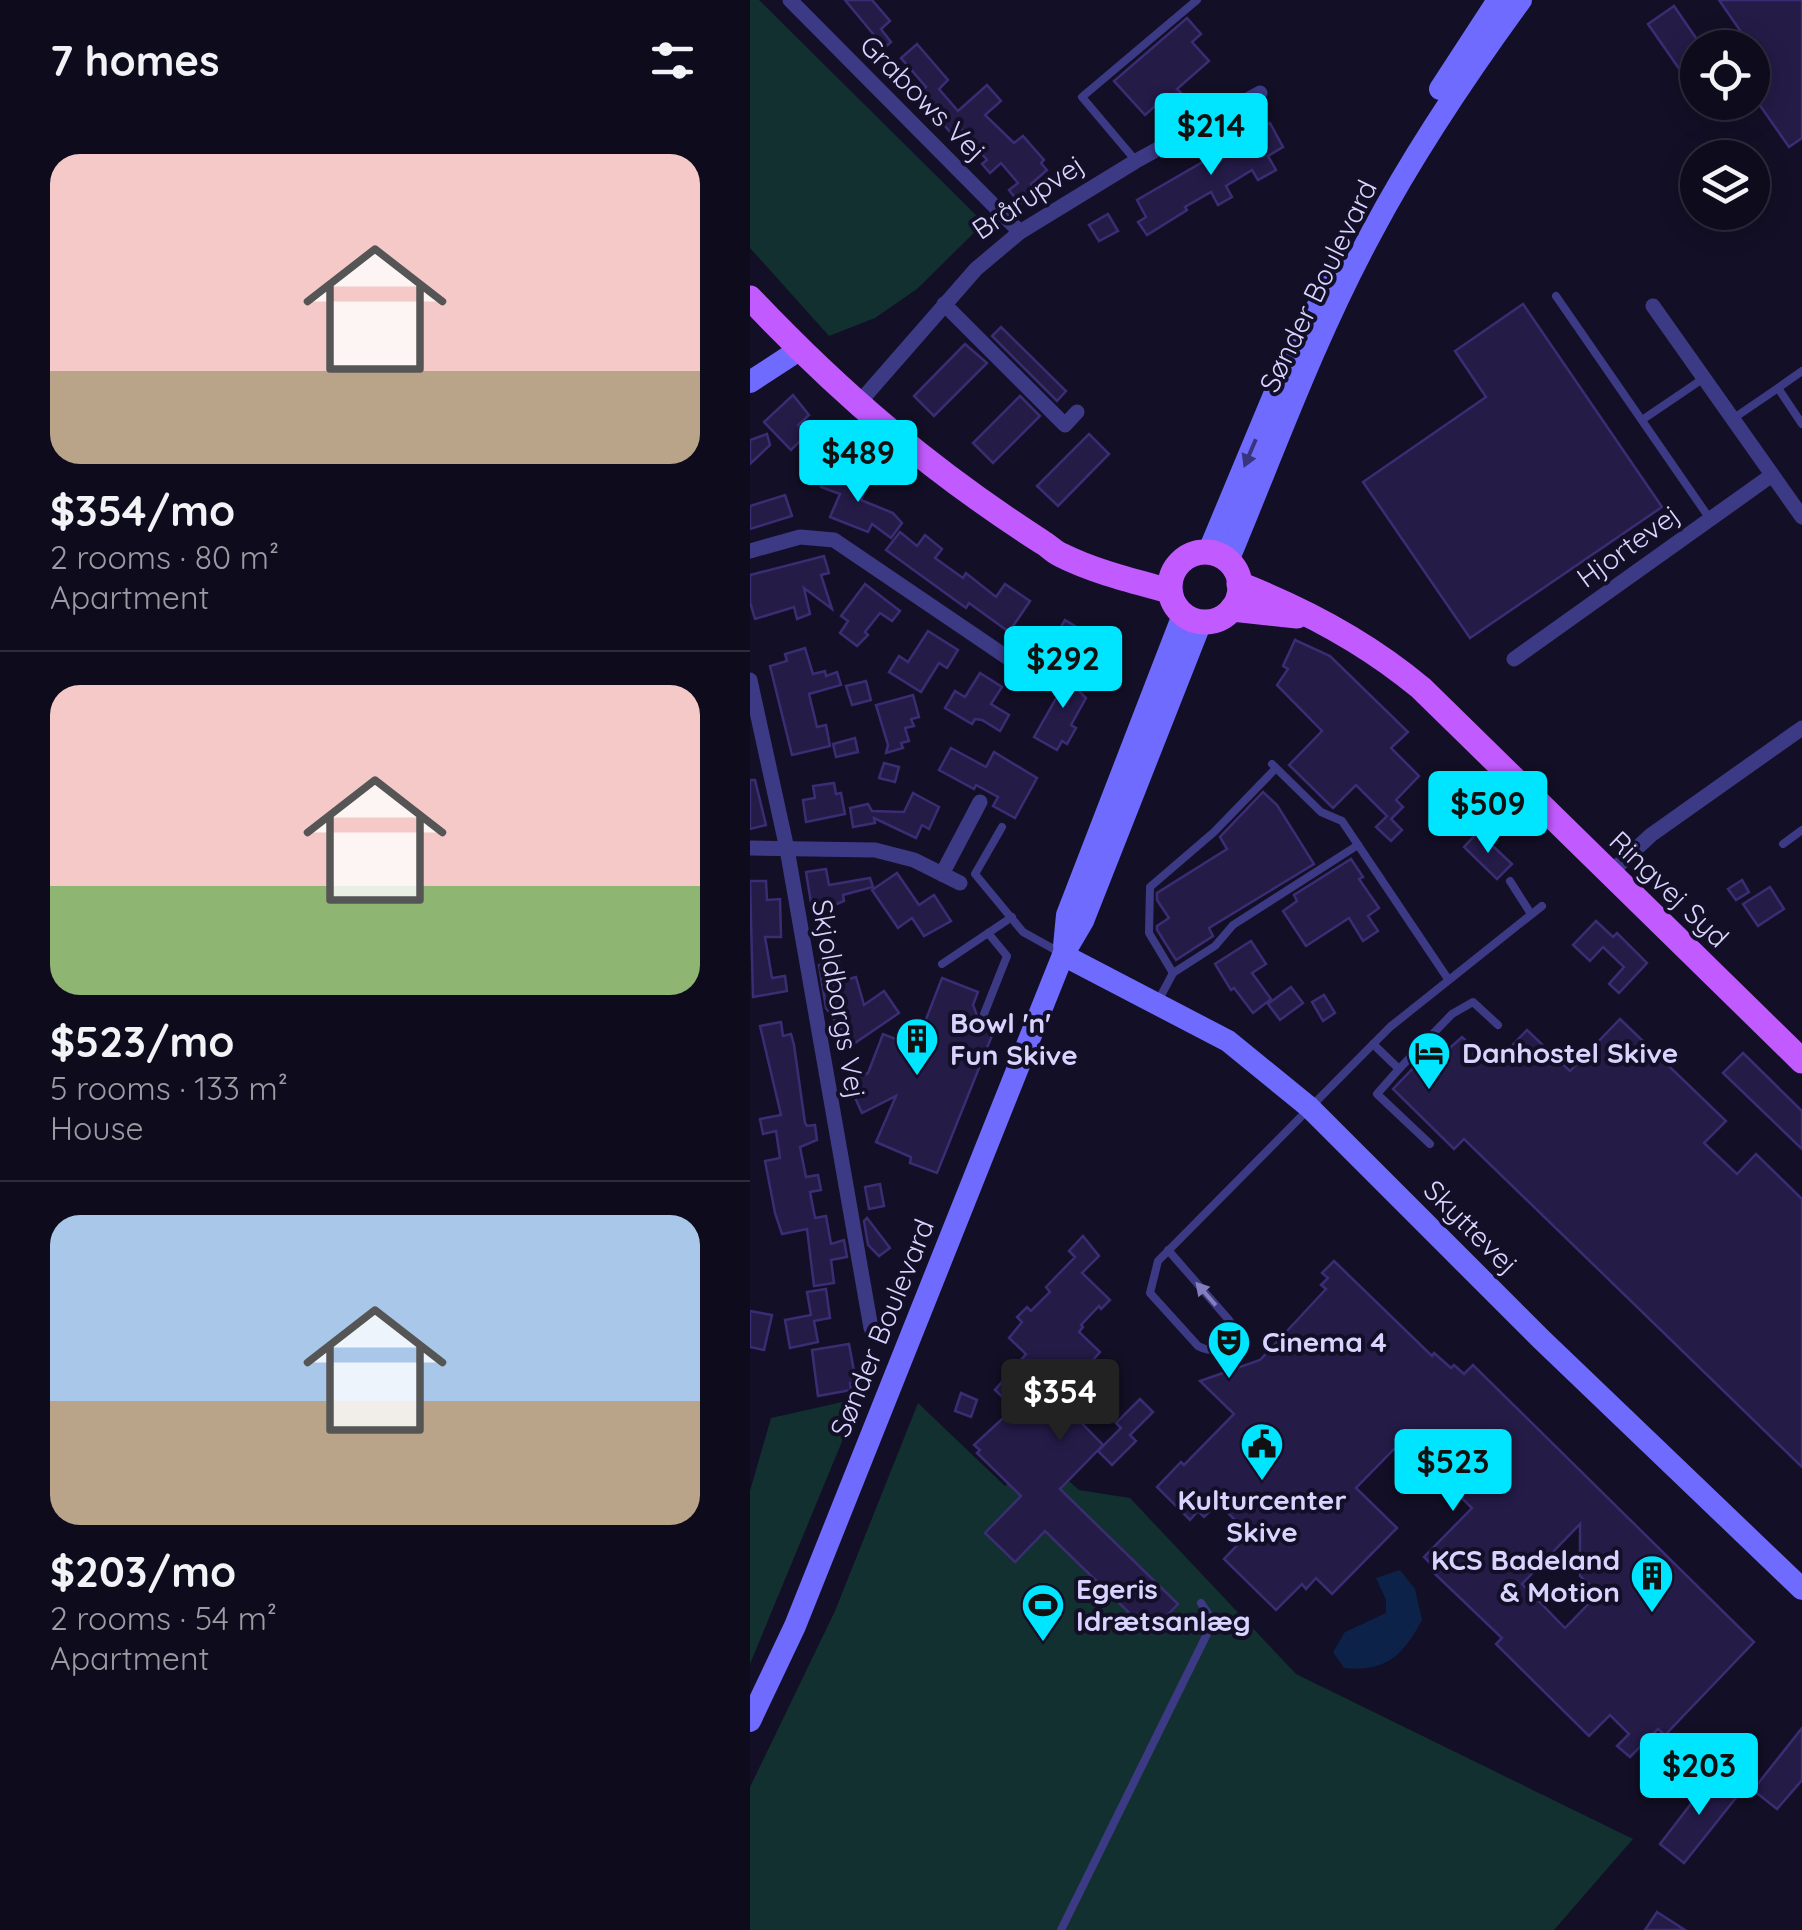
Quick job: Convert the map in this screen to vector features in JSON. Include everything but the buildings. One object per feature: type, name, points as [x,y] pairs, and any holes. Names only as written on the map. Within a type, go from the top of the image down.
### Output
[{"type":"main road","points":[[750,298],[858,404],[952,482],[1043,542],[1171,582]]},
{"type":"main road","points":[[1187,557],[1225,566],[1232,609],[1218,620],[1192,619],[1176,609],[1171,582],[1187,557]]},
{"type":"main road","name":"Ringvej Syd","points":[[1225,566],[1307,615],[1348,634],[1421,688],[1802,1061]]},
{"type":"main road","name":"Ringvej Syd","points":[[1232,609],[1307,615]]},
{"type":"street","name":"Grabows Vej","points":[[790,0],[1020,232]]},
{"type":"street","name":"Sønder Boulevard","points":[[1225,566],[1286,366],[1384,179],[1498,0]]},
{"type":"street","name":"Sønder Boulevard","points":[[1225,566],[1328,322],[1372,232],[1459,85],[1520,0]]},
{"type":"street","name":"Brårupvej","points":[[858,404],[976,269],[1020,232],[1136,161],[1260,94]]},
{"type":"street","points":[[944,304],[1064,425],[1076,412]]},
{"type":"street","points":[[1653,306],[1802,517]]},
{"type":"street","points":[[750,382],[799,350]]},
{"type":"street","name":"Hjortevej","points":[[1514,659],[1772,475]]},
{"type":"street","points":[[750,551],[800,537],[834,540],[1045,683]]},
{"type":"street","name":"Sønder Boulevard","points":[[750,1722],[795,1626],[1063,955],[1083,922],[1192,619]]},
{"type":"street","name":"Skjoldborgs Vej","points":[[750,680],[788,849],[872,1328]]},
{"type":"street","points":[[1610,873],[1651,835],[1802,728]]},
{"type":"street","points":[[942,874],[980,802]]},
{"type":"street","points":[[750,848],[875,850],[914,860],[960,882]]},
{"type":"street","name":"Skyttevej","points":[[1063,955],[1228,1041],[1309,1107],[1541,1339],[1802,1590]]},
{"type":"lane","points":[[1136,161],[1082,98],[1196,0]]},
{"type":"lane","points":[[1556,296],[1710,518]]},
{"type":"lane","points":[[1733,420],[1802,371]]},
{"type":"lane","points":[[1642,420],[1704,378]]},
{"type":"lane","points":[[1778,388],[1802,424]]},
{"type":"lane","points":[[1172,972],[1149,933],[1150,887],[1214,832],[1274,766],[1321,812],[1342,822],[1448,980]]},
{"type":"lane","points":[[1002,827],[976,874],[1024,932],[1063,955]]},
{"type":"lane","points":[[1783,844],[1802,830]]},
{"type":"lane","points":[[1157,1003],[1172,972],[1216,946],[1233,924],[1358,845]]},
{"type":"lane","points":[[1510,881],[1531,914]]},
{"type":"lane","points":[[1168,1250],[1229,1320],[1241,1340],[1217,1351],[1198,1346],[1150,1293],[1158,1261],[1168,1250],[1309,1107],[1373,1044],[1542,906]]},
{"type":"lane","points":[[942,964],[1012,918]]},
{"type":"lane","points":[[984,1014],[1006,956],[988,933]]},
{"type":"lane","points":[[1430,1144],[1377,1094],[1452,1014],[1474,1002],[1498,1025]]},
{"type":"lane","points":[[1373,1044],[1399,1069]]},
{"type":"lane","points":[[1060,1930],[1208,1632],[1209,1615],[1200,1604]]},
{"type":"green space","points":[[750,0],[759,0],[984,223],[917,289],[875,318],[829,336],[750,248]]},
{"type":"green space","points":[[860,1398],[750,1664],[750,1491],[771,1418]]},
{"type":"green space","name":"Egeris Idrætsanlæg","points":[[918,1403],[1005,1486],[1024,1470],[1051,1465],[1079,1490],[1130,1498],[1296,1674],[1633,1839],[1554,1930],[750,1930],[750,1787],[835,1611]]},
{"type":"water","points":[[1400,1570],[1415,1589],[1422,1620],[1392,1659],[1372,1667],[1344,1668],[1333,1652],[1345,1632],[1386,1613],[1386,1600],[1376,1578]]},
{"type":"place","name":"Bowl 'n' Fun Skive","points":[[917,1077]]},
{"type":"place","name":"Danhostel Skive","points":[[1429,1091]]},
{"type":"place","name":"Cinema 4","points":[[1229,1380]]},
{"type":"place","name":"Kulturcenter Skive","points":[[1262,1482]]},
{"type":"place","name":"KCS Badeland & Motion","points":[[1652,1614]]},
{"type":"place","name":"Egeris Idrætsanlæg","points":[[1043,1643]]}]
